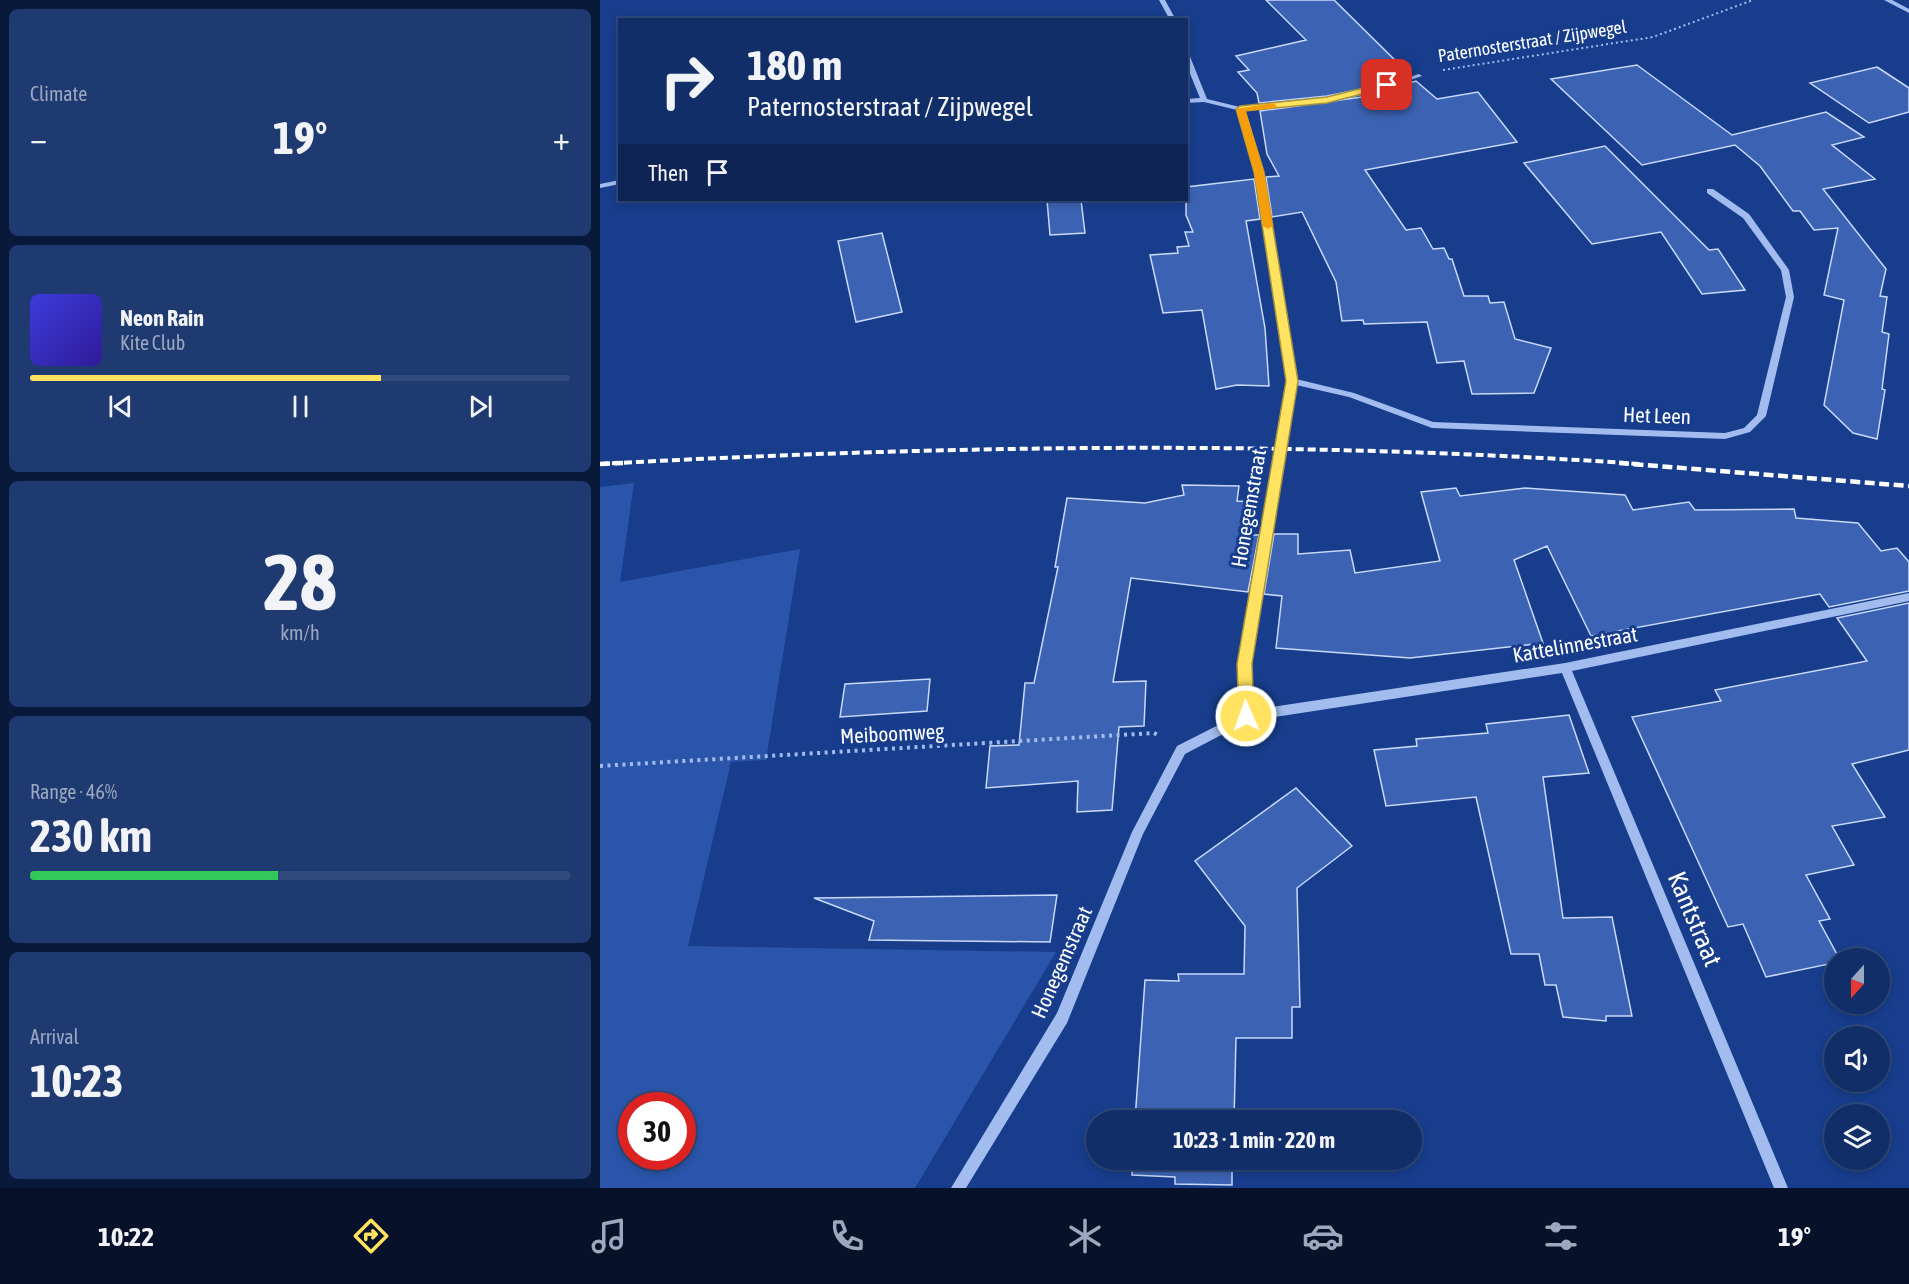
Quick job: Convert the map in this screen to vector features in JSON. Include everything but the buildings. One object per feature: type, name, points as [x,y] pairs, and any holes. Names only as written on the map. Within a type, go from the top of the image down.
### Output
[{"type":"street","points":[[1162,0],[1172,18]]},
{"type":"street","points":[[1887,0],[1909,11]]},
{"type":"street","points":[[1188,59],[1204,99]]},
{"type":"street","name":"Paternosterstraat / Zijpwegel","points":[[1240,109],[1327,100],[1369,92],[1419,76]]},
{"type":"street","points":[[1188,101],[1204,99],[1240,109]]},
{"type":"street","name":"Honegemstraat","points":[[1240,109],[1259,172],[1292,381],[1244,664],[1246,716]]},
{"type":"street","points":[[600,186],[618,182]]},
{"type":"street","name":"Het Leen","points":[[1292,381],[1352,395],[1432,424],[1725,436],[1747,430],[1761,416],[1790,297],[1785,270],[1746,216],[1710,191]]},
{"type":"street","name":"Kattelinnestraat","points":[[1246,716],[1565,668],[1909,597]]},
{"type":"street","name":"Kantstraat","points":[[1565,668],[1781,1188]]},
{"type":"street","points":[[1181,750],[1246,716]]},
{"type":"street","name":"Honegemstraat","points":[[958,1188],[1062,1018],[1138,832],[1181,750]]},
{"type":"path","name":"Paternosterstraat / Zijpwegel","points":[[1419,76],[1653,37],[1753,0]]},
{"type":"path","name":"Meiboomweg","points":[[600,766],[1154,733],[1181,750]]},
{"type":"shaded area","points":[[634,483],[620,582],[800,549],[766,760],[731,762],[688,946],[1056,952],[915,1188],[600,1188],[600,487]]},
{"type":"railway","points":[[623,463],[600,464],[860,453],[1120,448],[1380,451],[1640,464]]},
{"type":"railway","points":[[1619,463],[1909,486]]},
{"type":"slow traffic","points":[[1268,226],[1259,172],[1240,109],[1273,106]]},
{"type":"route","points":[[1246,716],[1244,664],[1292,381],[1259,172],[1240,109],[1327,100],[1369,92],[1387,85]]}]
